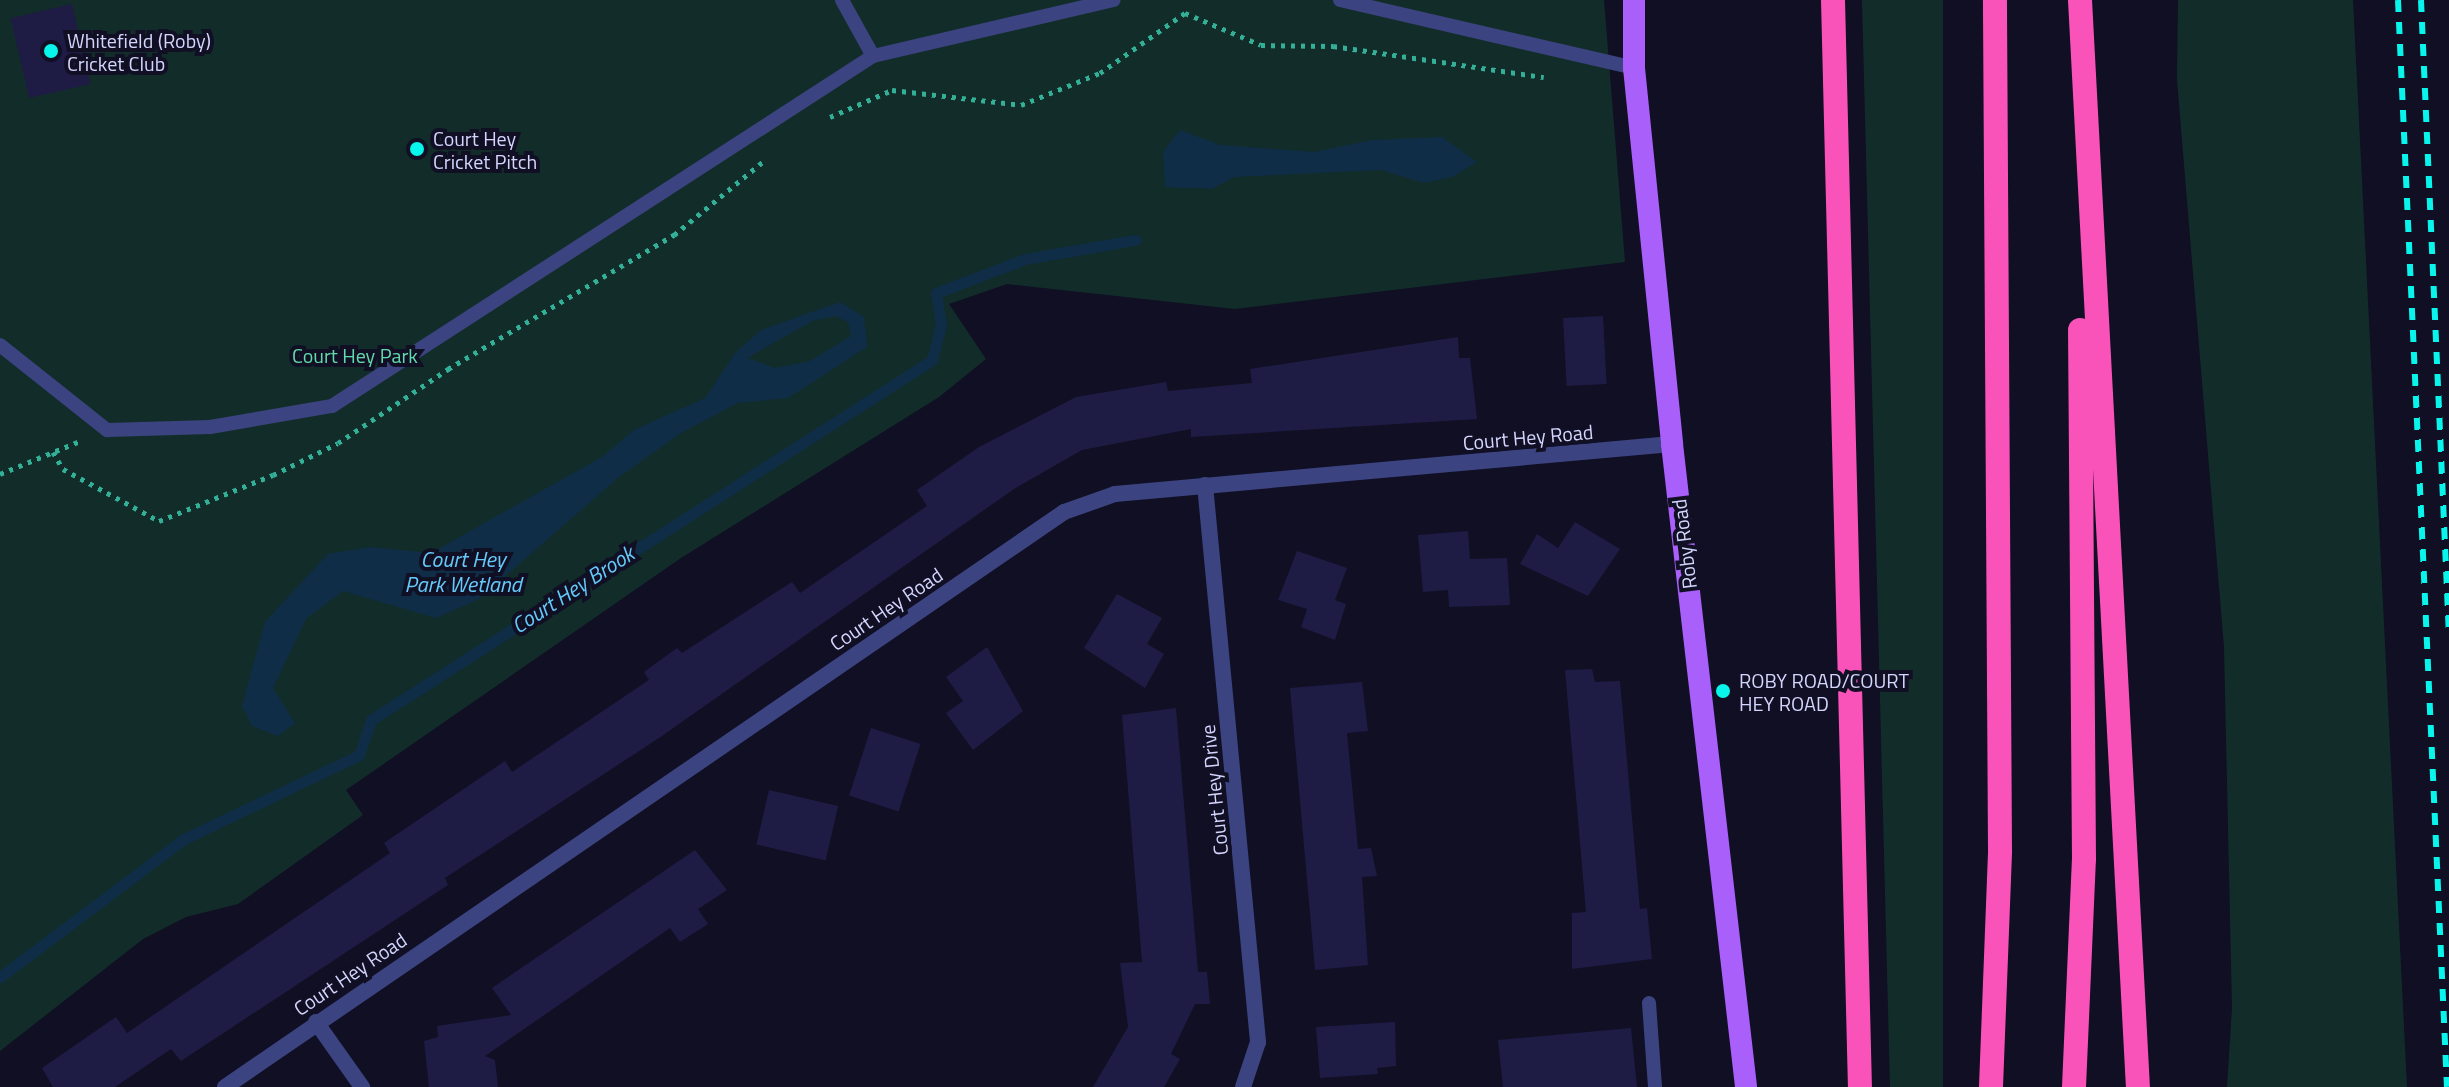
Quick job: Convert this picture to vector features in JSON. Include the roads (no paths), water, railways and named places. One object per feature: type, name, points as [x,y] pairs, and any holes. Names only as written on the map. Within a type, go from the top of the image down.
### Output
[{"type":"highway","points":[[1833,0],[1860,1087]]},
{"type":"highway","points":[[1991,1087],[2000,851],[1995,0]]},
{"type":"highway","points":[[2074,1087],[2084,859],[2079,0]]},
{"type":"highway","points":[[2079,0],[2138,1087]]},
{"type":"main road","name":"Roby Road","points":[[1634,0],[1634,68],[1672,444],[1746,1087]]},
{"type":"street","name":"Court Hey Road","points":[[225,1087],[1064,512],[1115,494],[1672,444]]},
{"type":"street","name":"Court Hey Drive","points":[[1205,485],[1258,1042],[1243,1087]]},
{"type":"street","points":[[316,1022],[362,1087]]},
{"type":"lane","points":[[842,0],[873,56]]},
{"type":"lane","points":[[0,345],[107,430],[210,427],[332,406],[873,56],[1114,0]]},
{"type":"lane","points":[[1340,0],[1634,68]]},
{"type":"lane","points":[[1649,1003],[1655,1087]]},
{"type":"water","points":[[1180,130],[1220,145],[1314,152],[1372,140],[1442,137],[1477,162],[1452,177],[1424,183],[1381,170],[1234,177],[1212,189],[1165,187],[1163,152]]},
{"type":"water","name":"Court Hey Park Wetland","points":[[840,302],[864,317],[867,347],[788,398],[738,403],[681,433],[619,477],[479,599],[436,618],[343,591],[306,619],[273,688],[295,723],[278,736],[252,726],[242,706],[265,622],[328,554],[370,547],[431,553],[602,457],[634,430],[705,398],[735,353],[761,330]],"holes":[[[835,316],[848,322],[851,336],[810,361],[775,368],[747,358],[812,321]]]},
{"type":"waterway","name":"Court Hey Brook","points":[[0,977],[184,839],[359,755],[371,720],[932,360],[941,325],[936,293],[1025,259],[1135,240]]},
{"type":"railway","points":[[2398,0],[2447,1087]]},
{"type":"railway","points":[[2421,0],[2449,636]]},
{"type":"place","name":"Whitefield (Roby) Cricket Club","points":[[51,51]]},
{"type":"place","name":"Court Hey Cricket Pitch","points":[[417,149]]},
{"type":"place","name":"ROBY ROAD/COURT HEY ROAD","points":[[1723,691]]},
{"type":"park label","name":"Court Hey Park","points":[[355,355]]}]
